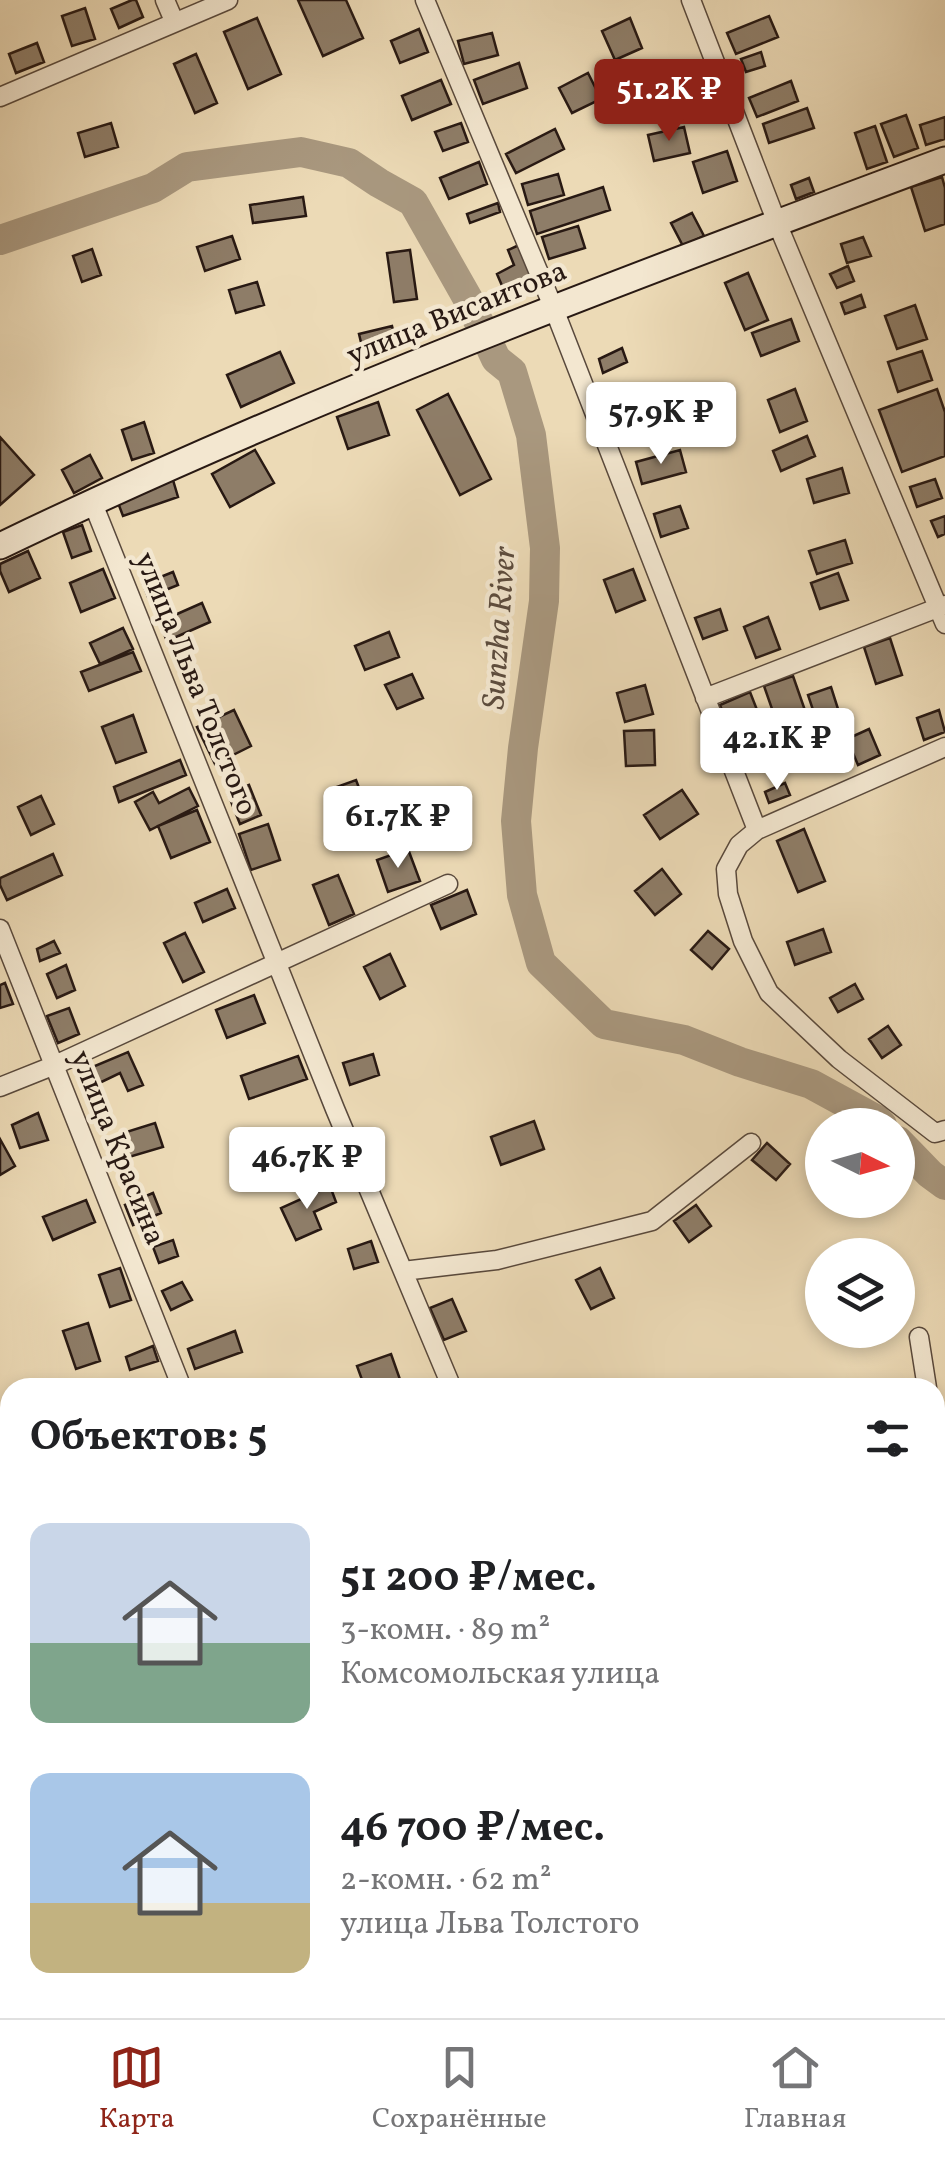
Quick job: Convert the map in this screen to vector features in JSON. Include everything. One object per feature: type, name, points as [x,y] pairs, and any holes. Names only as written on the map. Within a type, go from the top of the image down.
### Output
[{"type":"street","points":[[165,0],[174,22]]},
{"type":"street","points":[[0,97],[228,0]]},
{"type":"street","points":[[425,0],[554,310],[757,830]]},
{"type":"street","points":[[691,0],[777,222],[943,612],[814,654],[705,698]]},
{"type":"street","name":"улица Висаитова","points":[[0,546],[92,501],[439,354],[945,160]]},
{"type":"street","name":"улица Льва Толстого","points":[[92,501],[335,1109],[448,1378]]},
{"type":"street","points":[[0,530],[29,532]]},
{"type":"street","points":[[940,1131],[839,1059],[768,993],[742,940],[728,894],[726,868],[739,845],[757,830],[945,747]]},
{"type":"street","points":[[0,1087],[55,1066],[448,884]]},
{"type":"street","name":"улица Красина","points":[[0,929],[178,1378]]},
{"type":"street","points":[[403,1271],[497,1260],[652,1221],[750,1143]]},
{"type":"street","points":[[919,1337],[925,1378]]},
{"type":"building","points":[[136,0],[143,17],[119,28],[111,9]]},
{"type":"building","points":[[298,0],[346,0],[363,38],[323,56]]},
{"type":"building","points":[[85,8],[95,39],[72,46],[62,16]]},
{"type":"building","points":[[769,16],[778,37],[736,54],[727,33]]},
{"type":"building","points":[[257,18],[281,74],[248,89],[224,32]]},
{"type":"building","points":[[630,18],[642,48],[615,60],[602,31]]},
{"type":"building","points":[[419,29],[428,52],[400,63],[391,41]]},
{"type":"building","points":[[492,33],[498,55],[464,64],[458,41]]},
{"type":"building","points":[[37,43],[44,62],[16,73],[9,54]]},
{"type":"building","points":[[761,52],[765,66],[746,72],[741,59]]},
{"type":"building","points":[[196,54],[217,103],[195,113],[174,64]]},
{"type":"building","points":[[519,63],[527,88],[483,104],[474,80]]},
{"type":"building","points":[[588,73],[601,99],[572,113],[559,88]]},
{"type":"building","points":[[441,80],[451,104],[412,120],[402,96]]},
{"type":"building","points":[[791,81],[798,101],[757,117],[749,98]]},
{"type":"building","points":[[700,82],[708,104],[675,116],[667,95]]},
{"type":"building","points":[[807,108],[814,128],[769,143],[763,124]]},
{"type":"building","points":[[906,115],[918,148],[894,157],[881,124]]},
{"type":"building","points":[[945,117],[945,139],[926,145],[920,125]]},
{"type":"building","points":[[111,123],[118,147],[85,157],[78,133]]},
{"type":"building","points":[[461,123],[468,142],[443,151],[435,132]]},
{"type":"building","points":[[875,126],[887,162],[867,169],[855,133]]},
{"type":"building","points":[[684,127],[690,153],[654,161],[648,135]]},
{"type":"building","points":[[555,129],[564,149],[516,173],[506,154]]},
{"type":"building","points":[[727,151],[737,181],[703,193],[693,162]]},
{"type":"building","points":[[479,162],[487,184],[449,199],[440,178]]},
{"type":"building","points":[[558,174],[564,195],[528,205],[522,184]]},
{"type":"building","points":[[942,177],[945,224],[925,231],[911,187]]},
{"type":"building","points":[[809,178],[814,192],[796,199],[791,185]]},
{"type":"building","points":[[603,187],[610,210],[537,234],[530,211]]},
{"type":"building","points":[[303,197],[306,216],[253,223],[250,205]]},
{"type":"building","points":[[498,203],[500,212],[470,223],[467,214]]},
{"type":"building","points":[[692,213],[704,236],[683,246],[671,223]]},
{"type":"building","points":[[578,226],[585,248],[549,259],[542,237]]},
{"type":"building","points":[[232,236],[240,259],[205,271],[197,247]]},
{"type":"building","points":[[863,237],[871,256],[847,263],[841,244]]},
{"type":"building","points":[[519,245],[531,275],[503,288],[497,274],[514,265],[508,250]]},
{"type":"building","points":[[92,249],[101,275],[82,282],[73,256]]},
{"type":"building","points":[[410,250],[417,299],[394,302],[387,253]]},
{"type":"building","points":[[848,266],[854,281],[837,288],[830,274]]},
{"type":"building","points":[[748,273],[768,320],[745,330],[725,283]]},
{"type":"building","points":[[257,282],[264,305],[236,313],[229,290]]},
{"type":"building","points":[[861,295],[865,307],[845,314],[841,303]]},
{"type":"building","points":[[915,305],[927,339],[897,349],[885,316]]},
{"type":"building","points":[[791,319],[799,341],[761,356],[752,333]]},
{"type":"building","points":[[392,326],[397,347],[364,355],[359,334]]},
{"type":"building","points":[[622,348],[627,362],[603,373],[599,359]]},
{"type":"building","points":[[922,351],[932,380],[898,392],[888,362]]},
{"type":"building","points":[[280,352],[294,383],[241,407],[227,375]]},
{"type":"building","points":[[638,387],[647,407],[610,423],[602,403]]},
{"type":"building","points":[[795,389],[807,421],[780,432],[768,400]]},
{"type":"building","points":[[937,389],[945,412],[945,456],[902,472],[879,410]]},
{"type":"building","points":[[448,394],[491,479],[460,495],[417,410]]},
{"type":"building","points":[[378,402],[389,435],[348,449],[337,417]]},
{"type":"building","points":[[144,422],[154,453],[132,460],[122,430]]},
{"type":"building","points":[[807,436],[815,456],[781,471],[773,451]]},
{"type":"building","points":[[0,437],[34,475],[0,505]]},
{"type":"building","points":[[255,450],[274,483],[230,507],[212,474]]},
{"type":"building","points":[[680,450],[686,472],[642,484],[636,462]]},
{"type":"building","points":[[90,455],[102,478],[74,493],[62,470]]},
{"type":"building","points":[[842,468],[849,493],[814,503],[807,479]]},
{"type":"building","points":[[935,479],[942,498],[917,507],[910,487]]},
{"type":"building","points":[[173,480],[178,497],[123,516],[117,500]]},
{"type":"building","points":[[680,506],[688,528],[661,537],[654,514]]},
{"type":"building","points":[[945,516],[945,534],[938,537],[931,521]]},
{"type":"building","points":[[82,525],[91,551],[72,558],[63,532]]},
{"type":"building","points":[[845,540],[852,563],[817,574],[809,551]]},
{"type":"building","points":[[28,551],[40,578],[9,592],[0,564]]},
{"type":"building","points":[[103,569],[115,598],[81,612],[70,583]]},
{"type":"building","points":[[633,569],[645,600],[616,612],[604,580]]},
{"type":"building","points":[[173,572],[178,585],[148,597],[143,584]]},
{"type":"building","points":[[838,573],[848,600],[820,609],[811,583]]},
{"type":"building","points":[[202,603],[210,622],[167,641],[159,622]]},
{"type":"building","points":[[720,609],[727,630],[703,639],[695,618]]},
{"type":"building","points":[[768,617],[780,649],[756,658],[744,627]]},
{"type":"building","points":[[123,628],[133,649],[100,664],[90,643]]},
{"type":"building","points":[[389,632],[399,657],[365,670],[355,646]]},
{"type":"building","points":[[890,638],[902,675],[876,684],[864,647]]},
{"type":"building","points":[[133,652],[141,671],[89,691],[81,672]]},
{"type":"building","points":[[412,674],[423,698],[397,709],[385,685]]},
{"type":"building","points":[[793,676],[808,719],[779,729],[764,686]]},
{"type":"building","points":[[645,685],[653,714],[625,722],[617,693]]},
{"type":"building","points":[[831,687],[838,709],[815,716],[808,695]]},
{"type":"building","points":[[750,692],[759,715],[729,728],[720,705]]},
{"type":"building","points":[[234,710],[251,746],[215,764],[197,727]]},
{"type":"building","points":[[939,710],[945,732],[924,740],[917,718]]},
{"type":"building","points":[[133,715],[146,752],[116,763],[102,727]]},
{"type":"building","points":[[869,729],[880,755],[858,765],[847,739]]},
{"type":"building","points":[[654,730],[655,765],[626,766],[624,731]]},
{"type":"building","points":[[761,744],[764,756],[748,762],[745,750]]},
{"type":"building","points":[[180,760],[186,775],[119,802],[114,787]]},
{"type":"building","points":[[356,780],[370,817],[348,826],[334,788]]},
{"type":"building","points":[[785,783],[790,795],[769,803],[765,792]]},
{"type":"building","points":[[249,785],[261,815],[240,824],[228,794]]},
{"type":"building","points":[[189,788],[198,806],[150,830],[135,802],[153,792],[159,803]]},
{"type":"building","points":[[682,790],[698,814],[660,839],[644,815]]},
{"type":"building","points":[[41,796],[54,824],[31,835],[18,807]]},
{"type":"building","points":[[197,810],[210,842],[171,858],[158,826]]},
{"type":"building","points":[[268,824],[280,860],[251,870],[239,834]]},
{"type":"building","points":[[804,829],[825,881],[798,892],[777,841]]},
{"type":"building","points":[[408,849],[420,881],[388,892],[377,860]]},
{"type":"building","points":[[53,854],[62,875],[7,900],[0,878]]},
{"type":"building","points":[[662,869],[681,894],[655,915],[635,891]]},
{"type":"building","points":[[338,875],[354,914],[329,925],[313,885]]},
{"type":"building","points":[[227,889],[235,908],[203,922],[195,903]]},
{"type":"building","points":[[467,890],[476,914],[441,929],[431,905]]},
{"type":"building","points":[[823,929],[831,952],[795,965],[787,942]]},
{"type":"building","points":[[708,931],[729,949],[712,969],[691,950]]},
{"type":"building","points":[[185,933],[204,972],[183,982],[164,943]]},
{"type":"building","points":[[54,941],[60,953],[40,961],[37,949]]},
{"type":"building","points":[[390,954],[405,986],[380,999],[364,967]]},
{"type":"building","points":[[66,965],[75,990],[57,998],[47,974]]},
{"type":"building","points":[[5,983],[13,1004],[0,1008],[0,985]]},
{"type":"building","points":[[855,984],[863,999],[838,1012],[830,998]]},
{"type":"building","points":[[254,995],[265,1023],[227,1038],[216,1010]]},
{"type":"building","points":[[69,1008],[79,1034],[58,1043],[47,1016]]},
{"type":"building","points":[[888,1026],[901,1045],[882,1058],[869,1039]]},
{"type":"building","points":[[128,1052],[143,1085],[128,1091],[120,1073],[89,1088],[83,1071]]},
{"type":"building","points":[[373,1054],[379,1075],[350,1085],[343,1063]]},
{"type":"building","points":[[298,1056],[307,1079],[249,1099],[241,1076]]},
{"type":"building","points":[[38,1113],[48,1140],[20,1148],[12,1125]]},
{"type":"building","points":[[534,1121],[544,1149],[501,1165],[491,1137]]},
{"type":"building","points":[[155,1123],[163,1147],[112,1162],[104,1139]]},
{"type":"building","points":[[0,1139],[15,1166],[0,1175]]},
{"type":"building","points":[[767,1143],[790,1164],[776,1180],[752,1160]]},
{"type":"building","points":[[330,1186],[336,1202],[314,1212],[321,1229],[296,1240],[281,1208]]},
{"type":"building","points":[[153,1193],[161,1213],[133,1225],[125,1205]]},
{"type":"building","points":[[86,1200],[95,1222],[53,1240],[43,1217]]},
{"type":"building","points":[[696,1205],[711,1226],[689,1242],[674,1221]]},
{"type":"building","points":[[173,1240],[178,1256],[159,1263],[153,1247]]},
{"type":"building","points":[[371,1241],[378,1262],[354,1269],[348,1249]]},
{"type":"building","points":[[120,1268],[131,1300],[110,1307],[99,1275]]},
{"type":"building","points":[[600,1268],[614,1298],[591,1309],[576,1280]]},
{"type":"building","points":[[182,1282],[192,1300],[171,1310],[162,1291]]},
{"type":"building","points":[[452,1299],[466,1331],[444,1340],[430,1308]]},
{"type":"building","points":[[88,1323],[100,1361],[76,1369],[63,1331]]},
{"type":"building","points":[[235,1331],[242,1352],[195,1369],[188,1349]]},
{"type":"building","points":[[153,1346],[158,1361],[130,1370],[126,1357]]},
{"type":"building","points":[[391,1354],[399,1378],[361,1378],[357,1366]]},
{"type":"waterway","name":"Sunzha River","points":[[0,240],[153,188],[187,167],[301,152],[349,163],[413,202],[468,299],[496,359],[512,372],[531,435],[545,548],[544,601],[516,821],[522,895],[541,963],[604,1024],[684,1040],[811,1084],[855,1108]]},
{"type":"waterway","name":"Sunzha River","points":[[915,1159],[945,1185]]}]
